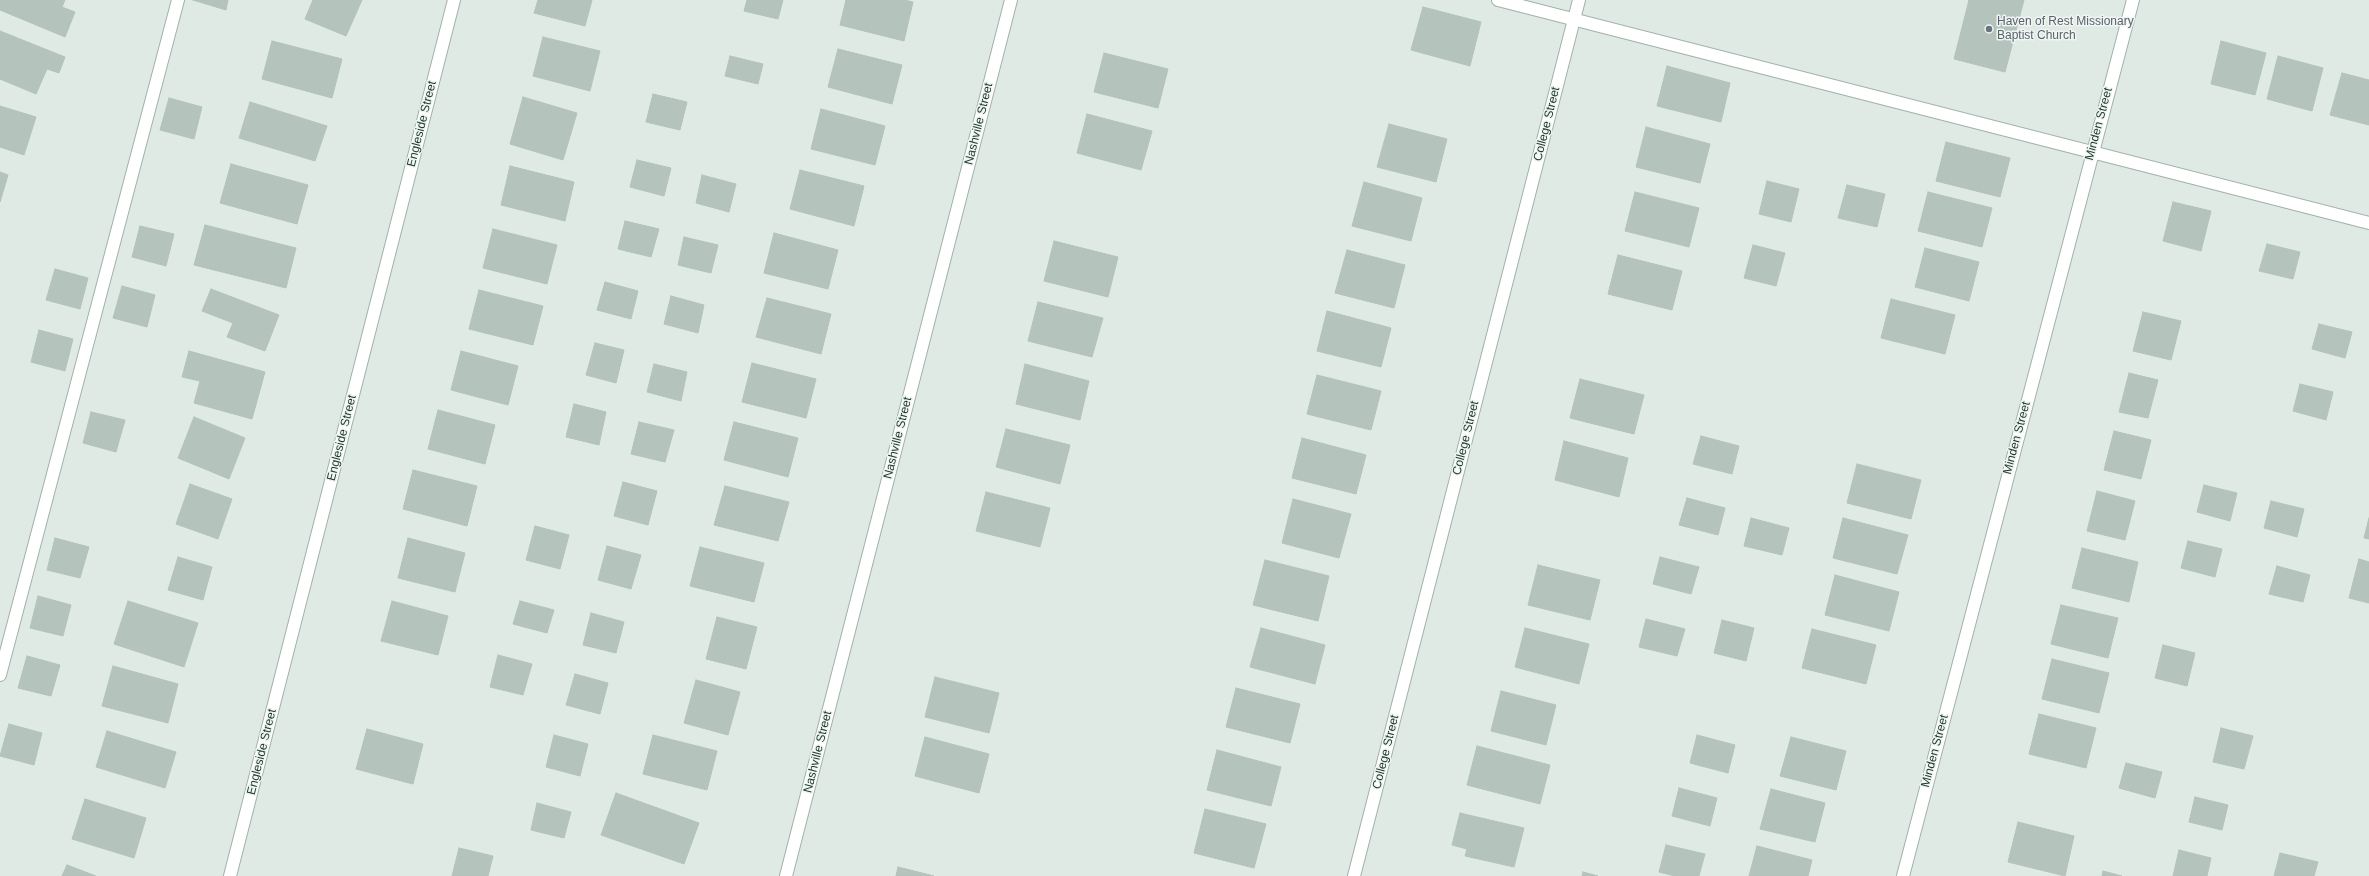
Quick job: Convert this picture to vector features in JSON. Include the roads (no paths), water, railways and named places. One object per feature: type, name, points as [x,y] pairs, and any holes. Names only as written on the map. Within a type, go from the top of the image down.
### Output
[{"type":"street","points":[[0,675],[178,0]]},
{"type":"street","name":"Engleside Street","points":[[230,876],[454,0]]},
{"type":"street","name":"Nashville Street","points":[[786,876],[1011,0]]},
{"type":"street","points":[[1498,0],[2369,223]]},
{"type":"street","name":"College Street","points":[[1354,876],[1579,0]]},
{"type":"street","name":"Minden Street","points":[[1903,876],[2091,152],[2132,0]]},
{"type":"place","name":"Haven of Rest Missionary Baptist Church","points":[[1989,29]]}]
